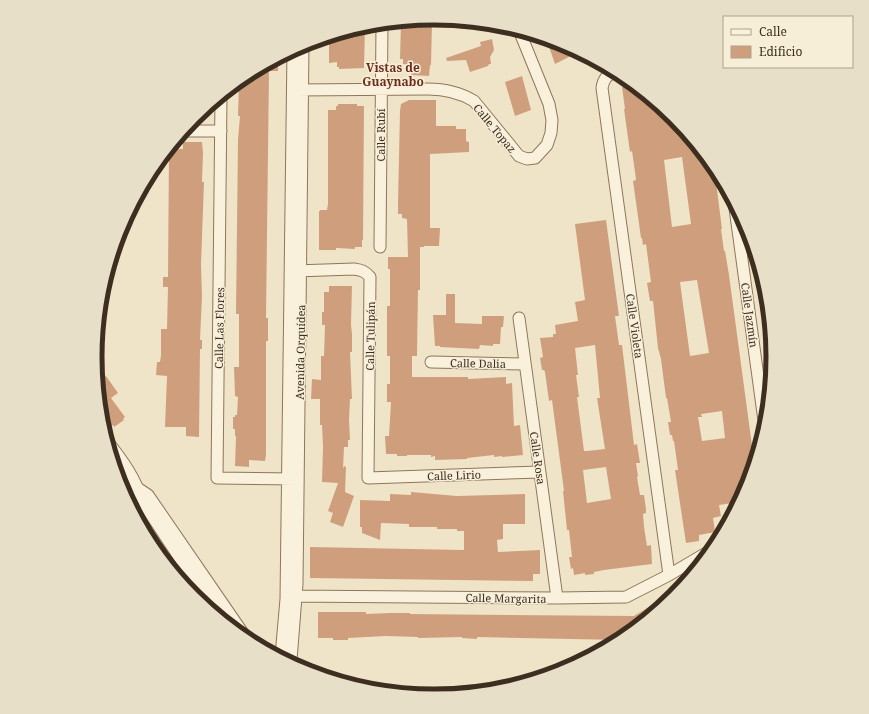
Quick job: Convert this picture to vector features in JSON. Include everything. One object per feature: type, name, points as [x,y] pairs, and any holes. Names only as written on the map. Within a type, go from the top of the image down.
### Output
[{"type":"street","name":"Calle Rubí","points":[[380,246],[380,90],[382,29]]},
{"type":"street","name":"Calle Topaz","points":[[298,90],[442,89],[464,95],[474,101],[519,156],[527,159],[535,158],[547,145],[551,133],[552,120],[549,104],[522,37]]},
{"type":"street","name":"Avenida Orquídea","points":[[286,654],[292,596],[298,90],[302,52]]},
{"type":"street","name":"Avenida Orquídea","points":[[295,56],[298,90]]},
{"type":"street","name":"Calle Violeta","points":[[610,75],[603,83],[602,88],[669,575]]},
{"type":"street","name":"Calle Las Flores","points":[[221,103],[217,478],[293,479]]},
{"type":"street","points":[[192,131],[221,131]]},
{"type":"street","name":"Calle Jazmín","points":[[737,220],[762,409]]},
{"type":"street","name":"Calle Tulipán","points":[[296,271],[354,269],[367,273],[370,278],[368,478]]},
{"type":"street","name":"Calle Rosa","points":[[519,318],[557,598]]},
{"type":"street","name":"Calle Dalia","points":[[431,362],[525,364]]},
{"type":"street","points":[[117,455],[137,487],[142,502],[205,597]]},
{"type":"street","name":"Calle Lirio","points":[[368,478],[540,472]]},
{"type":"street","points":[[133,495],[137,487]]},
{"type":"street","points":[[137,487],[148,495],[234,622]]},
{"type":"street","name":"Calle Margarita","points":[[292,596],[557,598],[626,597],[669,575],[699,557]]},
{"type":"building","points":[[432,25],[431,65],[429,76],[411,75],[411,65],[403,64],[403,59],[400,59],[401,27]]},
{"type":"building","points":[[365,32],[364,68],[339,69],[339,67],[337,67],[337,62],[329,63],[329,43]]},
{"type":"building","points":[[492,39],[494,50],[490,57],[491,64],[488,66],[470,72],[466,60],[447,61],[446,58],[481,46],[480,42]]},
{"type":"building","points":[[549,46],[573,55],[555,64]]},
{"type":"building","points":[[278,64],[278,71],[269,71],[266,455],[265,461],[249,460],[249,467],[235,466],[236,436],[235,429],[233,429],[233,417],[237,415],[238,397],[235,396],[234,367],[239,367],[239,314],[236,314],[238,140],[240,116],[238,116],[239,89]]},
{"type":"building","points":[[522,76],[531,110],[515,116],[505,82]]},
{"type":"building","points":[[626,86],[653,107],[684,138],[698,155],[716,182],[724,251],[729,275],[753,451],[749,464],[732,503],[719,505],[721,516],[713,518],[715,532],[699,535],[699,541],[686,543],[675,470],[678,470],[674,441],[672,435],[670,435],[668,422],[671,422],[658,348],[653,301],[650,301],[647,283],[651,282],[646,244],[643,245],[641,238],[633,181],[636,179],[632,151],[630,152],[622,87]],"holes":[[[682,157],[691,224],[672,227],[664,160]],[[697,280],[709,353],[690,356],[680,282]],[[722,411],[725,438],[702,441],[698,417],[702,417],[701,414]]]},
{"type":"building","points":[[409,100],[436,100],[436,126],[456,126],[456,129],[466,129],[466,141],[469,142],[469,152],[430,154],[430,228],[440,228],[439,246],[420,247],[417,356],[412,356],[412,377],[468,377],[468,379],[506,377],[506,384],[512,383],[514,426],[520,425],[523,455],[494,457],[494,455],[467,459],[435,460],[435,456],[431,457],[431,455],[397,456],[397,454],[386,454],[385,436],[389,436],[391,402],[387,402],[387,384],[390,384],[390,356],[387,356],[387,306],[390,306],[390,269],[388,269],[388,257],[408,257],[407,219],[402,218],[402,214],[398,214],[398,202],[400,111],[401,104]]},
{"type":"building","points":[[338,104],[357,104],[357,106],[364,106],[363,240],[362,247],[355,247],[355,249],[336,248],[336,250],[319,250],[319,211],[327,210],[328,204],[328,110],[336,110],[336,106],[338,106]]},
{"type":"building","points":[[183,142],[202,142],[202,182],[204,182],[201,265],[202,296],[200,340],[202,340],[202,349],[200,349],[199,437],[186,436],[186,427],[165,427],[167,376],[156,375],[157,362],[160,362],[161,355],[161,329],[167,329],[168,287],[163,287],[163,277],[168,277],[169,158],[176,149],[183,149]]},
{"type":"building","points":[[606,220],[619,316],[615,316],[619,345],[622,345],[634,445],[637,444],[640,463],[636,463],[637,477],[640,495],[644,495],[646,513],[643,514],[644,527],[647,546],[651,545],[652,564],[604,570],[594,572],[594,574],[585,575],[585,573],[574,575],[573,568],[571,569],[569,557],[572,557],[569,530],[567,530],[564,491],[552,400],[549,401],[545,372],[542,370],[540,358],[543,357],[540,338],[553,337],[553,334],[556,334],[555,325],[578,321],[575,302],[585,300],[575,224]],"holes":[[[595,345],[600,398],[597,398],[605,449],[584,451],[577,397],[579,397],[576,375],[578,375],[575,348]],[[606,467],[611,499],[587,503],[583,470]]]},
{"type":"building","points":[[329,286],[352,286],[352,352],[350,352],[352,399],[350,399],[349,419],[350,440],[348,440],[348,447],[344,447],[343,469],[344,466],[346,467],[345,492],[354,496],[343,527],[330,522],[333,513],[328,511],[338,483],[322,482],[323,447],[322,425],[320,425],[320,399],[311,399],[312,379],[321,380],[321,356],[324,356],[325,325],[322,325],[322,312],[324,312],[324,292],[329,292]]},
{"type":"building","points":[[446,294],[455,294],[455,323],[482,324],[482,316],[504,316],[503,327],[501,327],[500,344],[493,344],[493,346],[480,345],[479,349],[435,346],[433,315],[446,315]]},
{"type":"building","points":[[106,376],[118,393],[111,398],[125,417],[123,419],[124,420],[114,427],[113,425],[110,427],[109,422],[103,378]]},
{"type":"building","points":[[411,492],[457,496],[525,494],[525,524],[503,524],[503,539],[497,540],[498,552],[540,550],[540,574],[533,574],[533,581],[310,578],[310,547],[464,550],[464,531],[457,531],[457,529],[409,527],[409,524],[381,523],[380,540],[362,533],[362,527],[360,527],[360,500],[390,501],[390,494],[411,495]]},
{"type":"building","points":[[661,600],[637,620],[608,640],[477,637],[477,639],[462,637],[418,638],[386,636],[348,638],[348,640],[318,638],[318,612],[366,612],[366,614],[410,613],[634,616]]},
{"type":"district","name":"Vistas de Guaynabo","points":[[393,74]]}]
